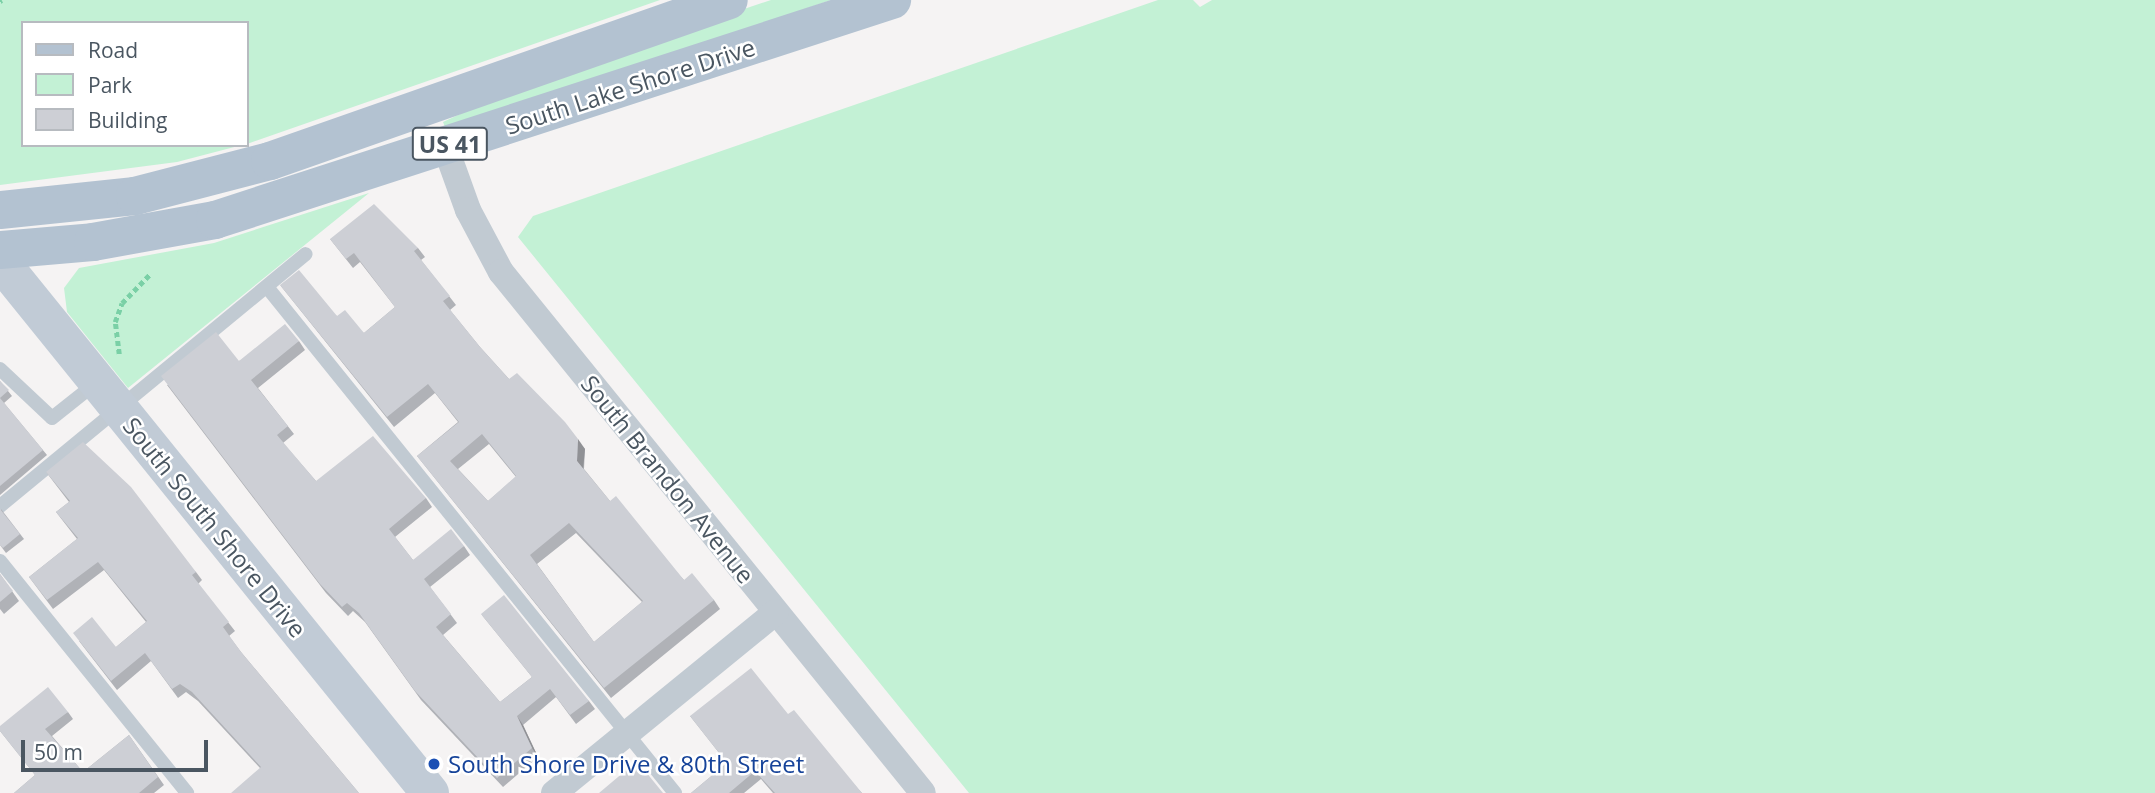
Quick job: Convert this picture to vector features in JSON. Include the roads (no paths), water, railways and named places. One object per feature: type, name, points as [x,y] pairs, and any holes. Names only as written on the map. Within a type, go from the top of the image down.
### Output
[{"type":"main road","name":"South Lake Shore Drive","points":[[14,210],[147,194],[270,161],[729,0]]},
{"type":"main road","name":"South Lake Shore Drive","points":[[0,250],[93,242],[215,219],[892,0]]},
{"type":"street","name":"South Brandon Avenue","points":[[445,146],[468,210],[501,272],[923,793]]},
{"type":"street","points":[[0,241],[14,210]]},
{"type":"street","name":"South South Shore Drive","points":[[0,261],[112,381],[430,793]]},
{"type":"street","points":[[554,793],[776,612]]},
{"type":"lane","points":[[0,369],[52,418],[267,287],[306,254]]},
{"type":"lane","points":[[267,287],[675,793]]},
{"type":"lane","points":[[0,506],[112,381]]},
{"type":"lane","points":[[0,561],[187,793]]},
{"type":"place","name":"South Shore Drive & 80th Street","points":[[434,764]]}]
